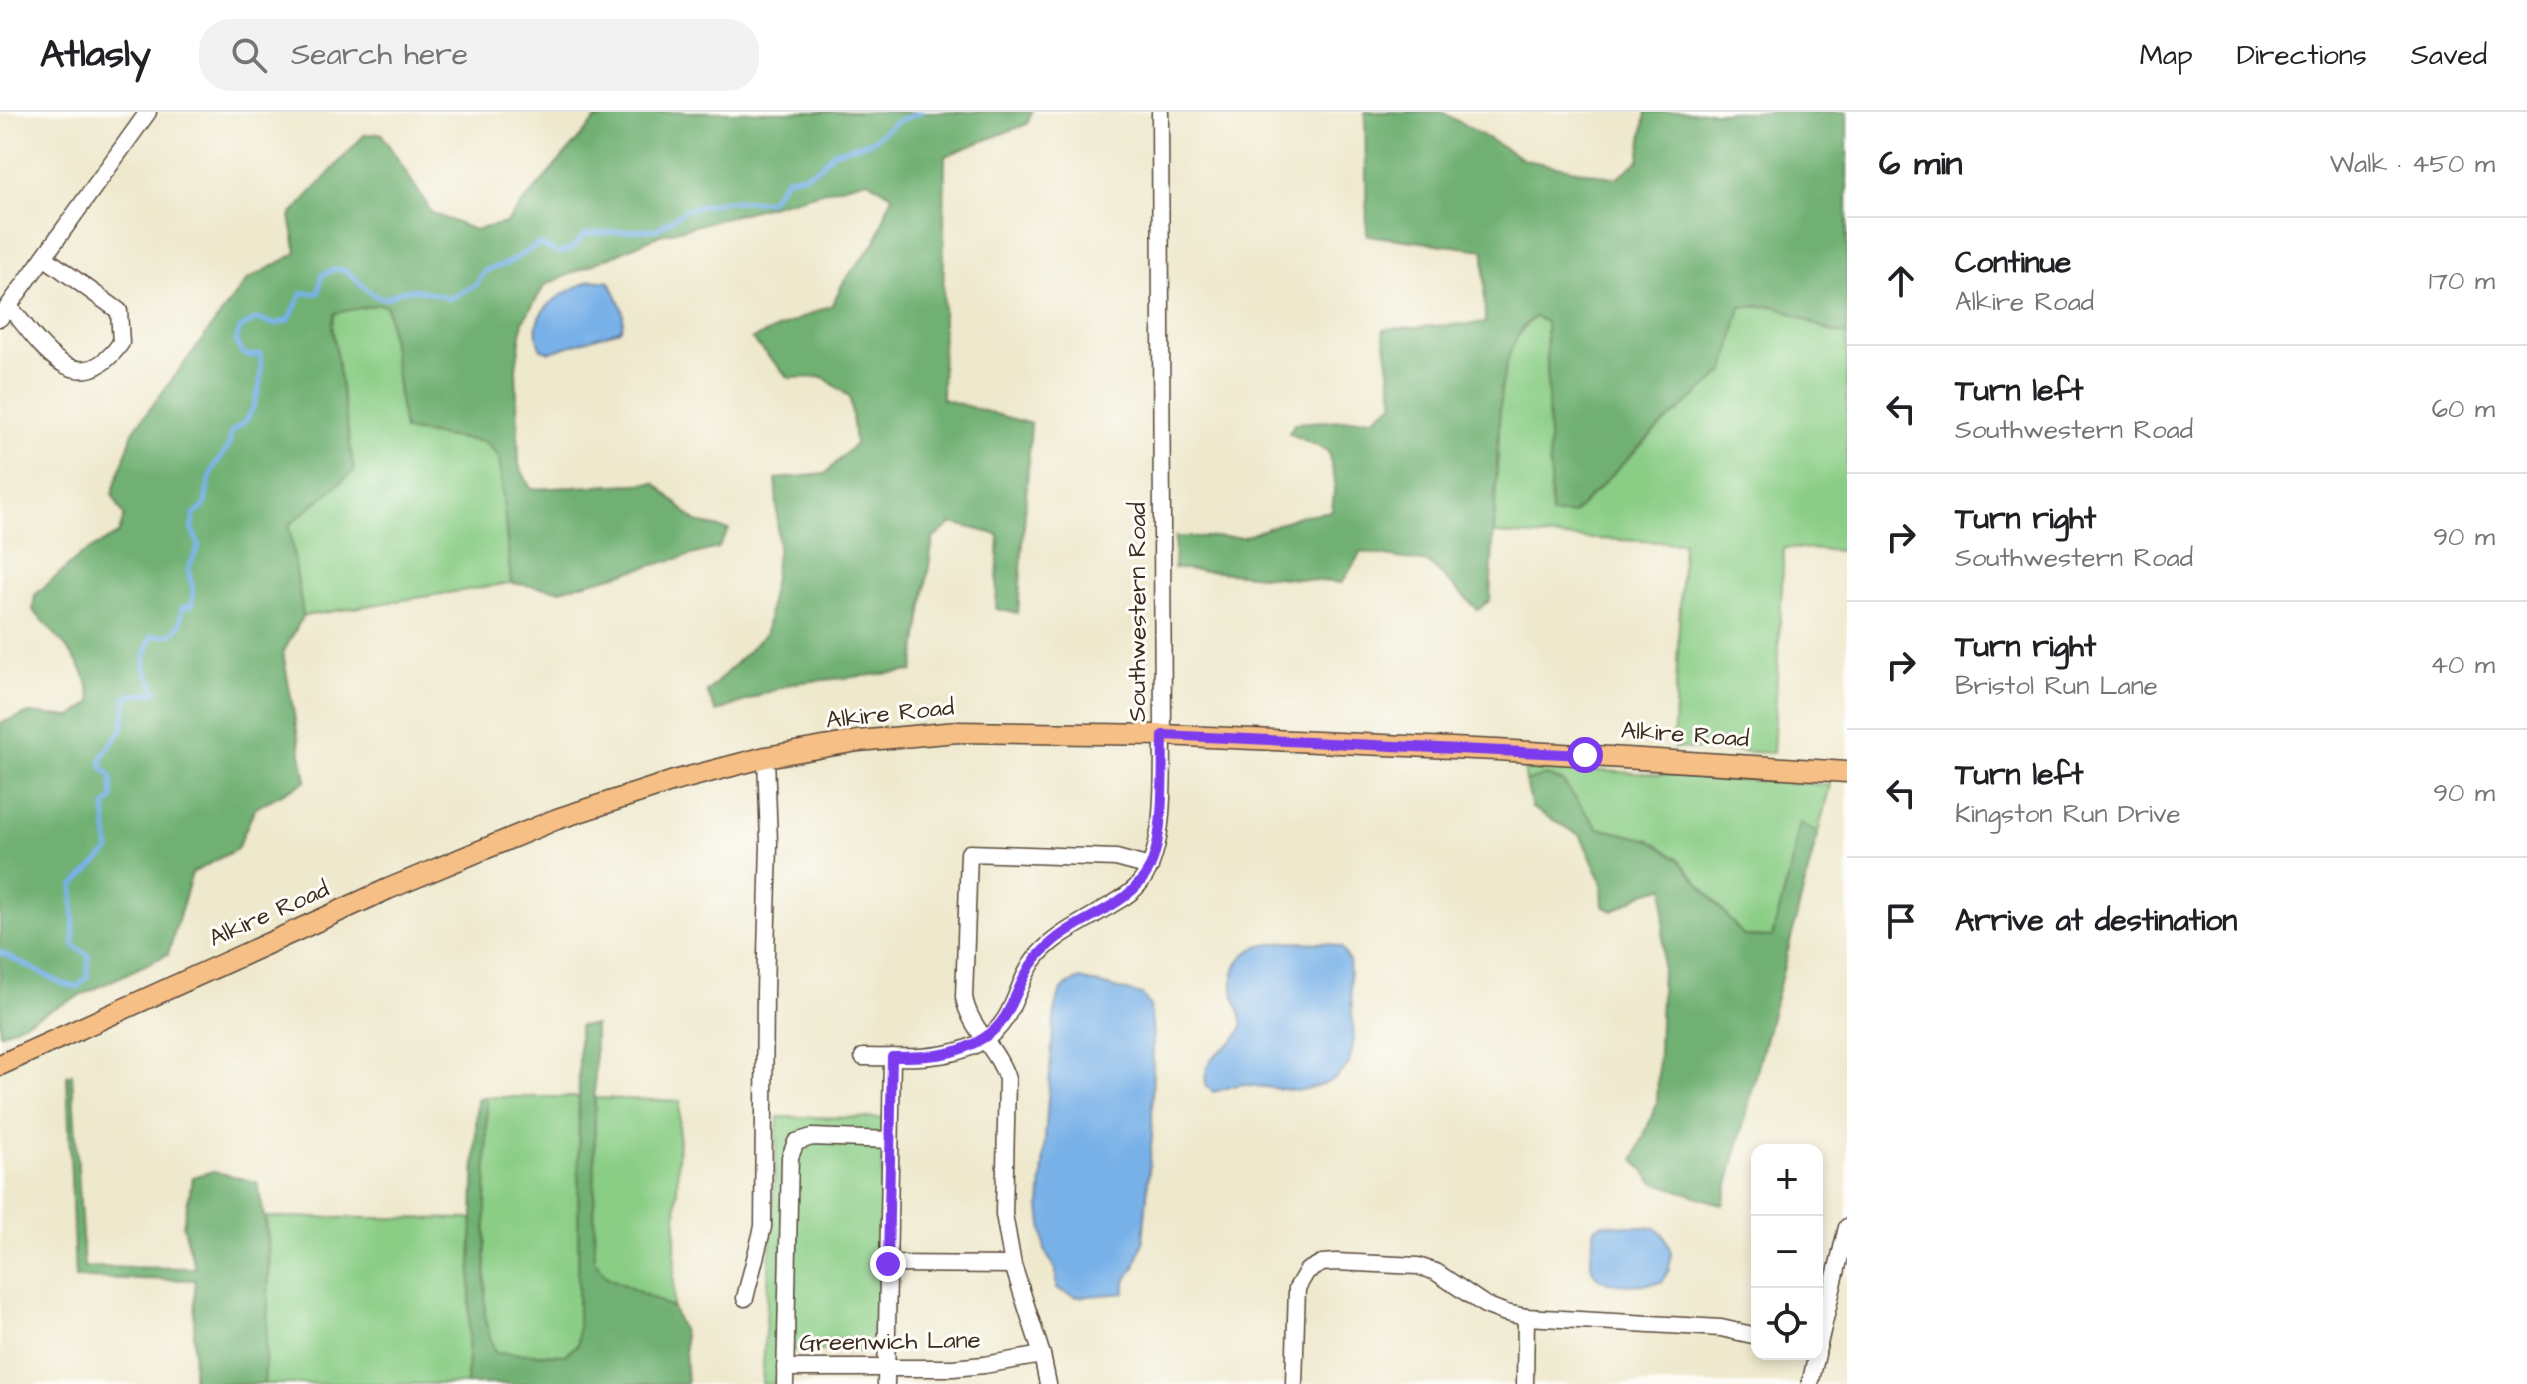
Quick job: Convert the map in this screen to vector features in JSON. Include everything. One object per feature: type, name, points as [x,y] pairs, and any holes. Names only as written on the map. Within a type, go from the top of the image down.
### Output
[{"type":"main road","name":"Alkire Road","points":[[0,1065],[299,928],[557,819],[674,781],[766,757],[858,741],[939,732],[1163,735],[1497,750],[1847,772]]},
{"type":"street","points":[[44,257],[119,311],[121,343],[110,359],[96,369],[78,371],[56,360],[4,312],[148,112]]},
{"type":"street","name":"Southwestern Road","points":[[985,1037],[1005,1019],[1027,970],[1039,954],[1074,926],[1124,897],[1138,885],[1150,867],[1158,845],[1163,735],[1160,112]]},
{"type":"street","points":[[745,1298],[763,1227],[769,843],[766,757]]},
{"type":"street","points":[[1048,1384],[1042,1355],[1013,1265],[1004,1214],[1007,1079],[985,1037],[970,1018],[964,997],[969,853],[1116,858],[1150,867]]},
{"type":"street","points":[[863,1057],[949,1054],[968,1048],[985,1037]]},
{"type":"street","points":[[886,1376],[892,1057]]},
{"type":"street","points":[[785,1376],[790,1157],[796,1142],[812,1137],[890,1140]]},
{"type":"street","points":[[1823,1327],[1847,1227]]},
{"type":"street","points":[[1294,1384],[1297,1288],[1307,1271],[1322,1263],[1418,1266],[1436,1272],[1485,1305],[1526,1317],[1721,1328],[1751,1335]]},
{"type":"street","points":[[888,1264],[1013,1265]]},
{"type":"street","points":[[1525,1384],[1526,1317]]},
{"type":"street","name":"Greenwich Lane","points":[[785,1376],[886,1376],[1042,1355]]},
{"type":"street","points":[[1810,1384],[1815,1360]]},
{"type":"green space","points":[[628,112],[1032,112],[1027,124],[945,156],[942,399],[1031,424],[1018,613],[996,609],[999,535],[952,523],[933,539],[913,671],[793,683],[716,712],[707,692],[766,633],[778,547],[776,479],[825,474],[855,444],[850,397],[823,377],[789,378],[752,339],[832,305],[844,281],[876,241],[892,195],[867,180],[660,235],[545,285],[523,321],[516,368],[519,465],[531,489],[655,483],[696,522],[729,530],[718,548],[560,590],[511,583],[499,457],[485,442],[404,430],[387,307],[381,304],[335,313],[332,325],[354,471],[289,525],[303,616],[283,653],[306,781],[255,808],[237,849],[192,873],[168,954],[0,1034],[0,723],[30,713],[72,717],[92,702],[78,663],[33,610],[35,595],[81,555],[119,533],[124,516],[112,494],[134,430],[247,280],[297,253],[290,216],[364,135],[381,133],[432,213],[474,230],[506,223],[595,120]]},
{"type":"green space","points":[[1365,112],[1442,112],[1525,160],[1617,178],[1639,160],[1646,112],[1847,112],[1847,334],[1832,332],[1776,306],[1741,307],[1725,371],[1655,431],[1573,514],[1551,514],[1546,322],[1535,317],[1523,326],[1510,352],[1501,388],[1490,600],[1478,610],[1429,563],[1361,552],[1342,583],[1174,568],[1175,537],[1244,537],[1299,516],[1332,511],[1335,481],[1328,451],[1289,433],[1295,423],[1373,418],[1394,403],[1383,329],[1485,323],[1484,250],[1367,235]]},
{"type":"green space","points":[[381,304],[387,307],[404,430],[485,442],[499,457],[511,583],[303,616],[289,525],[353,470],[332,325],[334,313]]},
{"type":"green space","points":[[1776,306],[1832,332],[1847,334],[1847,551],[1784,548],[1773,753],[1673,748],[1683,543],[1494,534],[1500,398],[1507,361],[1522,329],[1535,317],[1546,322],[1551,513],[1573,514],[1655,431],[1725,371],[1740,307]]},
{"type":"green space","points":[[1524,766],[1830,785],[1818,833],[1800,824],[1772,937],[1744,936],[1679,860],[1650,840],[1598,828],[1562,781],[1545,776],[1526,782]]},
{"type":"green space","points":[[1545,775],[1562,781],[1598,828],[1650,840],[1679,860],[1744,936],[1772,937],[1800,823],[1818,833],[1723,1205],[1653,1182],[1634,1159],[1657,1104],[1665,887],[1645,893],[1613,911],[1603,906],[1602,882],[1581,836],[1532,808],[1526,782]]},
{"type":"green space","points":[[595,1025],[594,1260],[607,1277],[673,1308],[684,1335],[687,1384],[467,1384],[477,1100],[487,1097],[485,1320],[495,1353],[565,1355],[578,1344],[579,1026]]},
{"type":"green space","points":[[72,1074],[84,1267],[195,1268],[183,1225],[193,1177],[213,1171],[257,1182],[268,1258],[264,1384],[193,1384],[195,1280],[75,1278],[67,1076]]},
{"type":"green space","points":[[487,1097],[579,1097],[578,1344],[566,1355],[495,1353],[485,1320]]},
{"type":"green space","points":[[595,1098],[680,1101],[673,1308],[607,1277],[594,1260]]},
{"type":"green space","points":[[778,1117],[883,1118],[879,1352],[779,1350],[779,1384],[762,1384]]},
{"type":"green space","points":[[266,1217],[473,1219],[467,1384],[264,1384],[270,1257]]},
{"type":"water","points":[[592,280],[610,282],[623,312],[620,330],[550,352],[541,349],[537,324],[541,313],[558,297]]},
{"type":"water","points":[[1284,942],[1328,943],[1342,948],[1349,961],[1354,1040],[1349,1064],[1336,1078],[1297,1091],[1240,1084],[1214,1092],[1206,1086],[1211,1059],[1234,1040],[1242,1028],[1233,987],[1237,965],[1253,949]]},
{"type":"water","points":[[1080,979],[1142,995],[1150,1006],[1153,1035],[1152,1135],[1143,1242],[1135,1267],[1125,1281],[1125,1293],[1077,1297],[1056,1289],[1056,1271],[1045,1251],[1040,1207],[1054,1018],[1063,989]]},
{"type":"water","points":[[1602,1224],[1655,1228],[1663,1234],[1671,1252],[1669,1270],[1661,1282],[1625,1285],[1599,1278],[1592,1268],[1591,1257],[1595,1228]]},
{"type":"waterway","points":[[0,952],[63,984],[78,987],[87,977],[89,956],[74,946],[73,886],[109,851],[105,807],[113,798],[111,776],[101,766],[103,755],[122,730],[127,696],[157,692],[145,665],[152,636],[170,635],[180,625],[182,608],[192,605],[193,590],[188,569],[199,546],[192,528],[194,515],[205,506],[214,467],[227,448],[231,432],[247,419],[259,387],[260,354],[251,356],[242,353],[236,341],[240,328],[257,319],[275,324],[289,320],[302,293],[319,293],[321,276],[339,269],[352,275],[381,298],[412,289],[449,299],[477,284],[484,271],[506,264],[539,244],[558,253],[570,250],[586,234],[657,229],[686,210],[725,201],[769,201],[787,178],[805,175],[818,168],[834,152],[870,142],[896,122],[921,112]]},
{"type":"route","points":[[888,1264],[892,1057],[949,1054],[968,1048],[985,1037],[1005,1019],[1027,970],[1039,954],[1074,926],[1124,897],[1138,885],[1150,867],[1158,845],[1163,735],[1585,755]]}]
